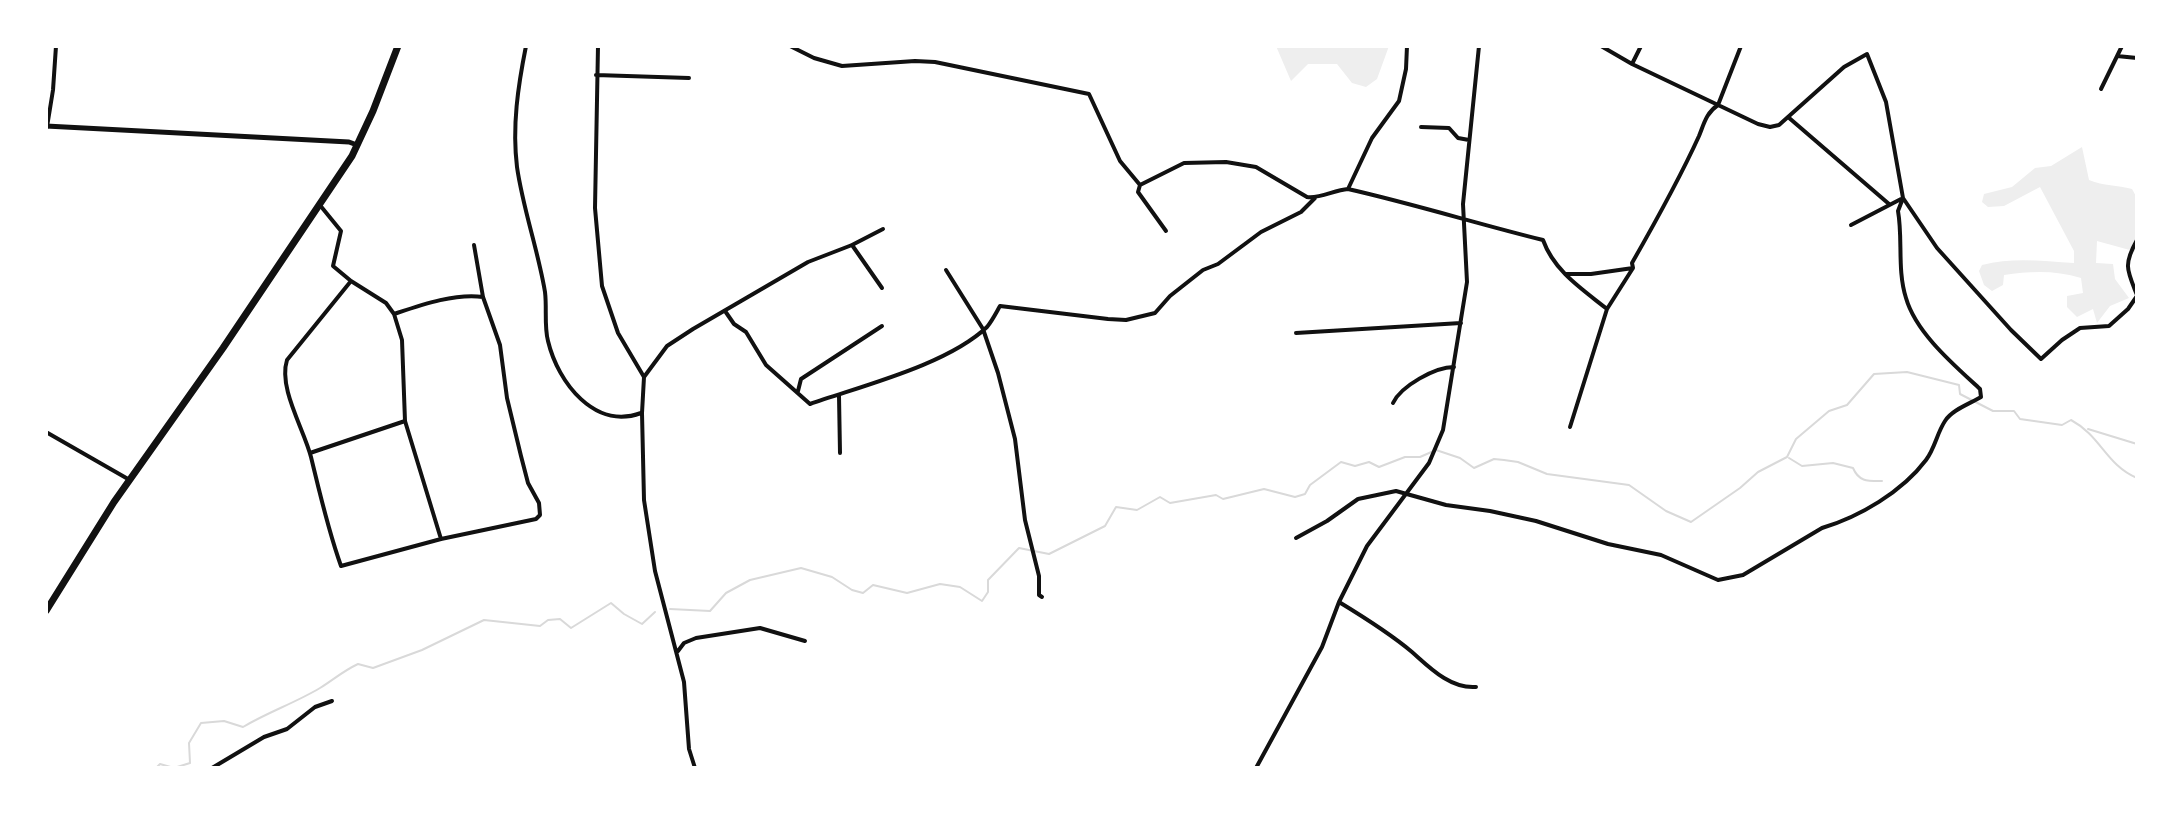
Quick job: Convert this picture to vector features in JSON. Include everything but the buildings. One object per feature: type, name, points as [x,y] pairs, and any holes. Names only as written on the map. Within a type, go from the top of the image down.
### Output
[{"type":"main road","points":[[46,611],[130,480],[357,145],[398,46]]},
{"type":"street","points":[[56,46],[53,90],[46,126],[269,136],[357,145]]},
{"type":"street","points":[[526,46],[516,109],[517,166],[545,294],[548,340],[558,368],[583,402],[602,415],[616,418],[629,418],[642,413]]},
{"type":"street","points":[[598,46],[595,208],[602,286],[618,333],[644,377]]},
{"type":"street","points":[[790,46],[814,58],[842,66],[935,62],[1089,94],[1120,161],[1140,185]]},
{"type":"street","points":[[1348,189],[1372,138],[1399,101],[1407,46]]},
{"type":"street","points":[[1256,768],[1322,647],[1339,602],[1367,546],[1436,450],[1446,418],[1467,282],[1464,218],[1479,46]]},
{"type":"street","points":[[1601,46],[1632,64],[1770,127],[1779,125],[1844,67],[1867,54],[1886,102],[1903,198],[1937,248],[2041,359],[2080,328],[2109,326],[2128,309],[2137,295],[2126,268],[2137,240]]},
{"type":"street","points":[[1632,64],[1641,46]]},
{"type":"street","points":[[1570,427],[1607,309],[1633,268],[1632,263],[1690,159],[1709,111],[1718,105],[1741,46]]},
{"type":"street","points":[[2101,89],[2122,46]]},
{"type":"street","points":[[2117,56],[2137,58]]},
{"type":"street","points":[[596,75],[689,78]]},
{"type":"street","points":[[1788,117],[1889,204]]},
{"type":"street","points":[[1421,127],[1449,128],[1458,138],[1469,140]]},
{"type":"street","points":[[1166,231],[1138,192],[1140,185],[1184,163],[1226,162],[1256,167],[1292,190],[1315,198]]},
{"type":"street","points":[[725,311],[734,324],[746,332],[766,365],[810,404],[897,375],[967,342],[983,329],[1000,306],[1027,307],[1065,316],[1126,320],[1155,313],[1170,296],[1203,270],[1218,264],[1261,232],[1301,212],[1315,198],[1333,190],[1348,189],[1543,240],[1549,257],[1564,274],[1607,309]]},
{"type":"street","points":[[1851,225],[1903,198]]},
{"type":"street","points":[[1296,538],[1358,499],[1396,491],[1446,505],[1511,515],[1608,544],[1661,555],[1718,580],[1743,575],[1822,528],[1871,505],[1910,478],[1927,459],[1943,422],[1953,412],[1981,397],[1980,389],[1941,352],[1923,329],[1906,299],[1898,211],[1903,198]]},
{"type":"street","points":[[319,204],[341,231],[333,266],[386,303],[394,314],[402,340],[405,421],[441,539]]},
{"type":"street","points":[[695,768],[689,749],[684,682],[655,571],[644,500],[644,377],[667,346],[744,297],[808,262],[883,229]]},
{"type":"street","points":[[351,281],[295,349],[285,366],[324,516],[341,566],[441,539],[536,519],[540,515],[539,503],[528,483],[521,456],[507,398],[500,345],[483,297],[474,245]]},
{"type":"street","points":[[852,245],[882,288]]},
{"type":"street","points":[[1564,274],[1633,268]]},
{"type":"street","points":[[946,270],[983,329],[1009,415],[1025,520],[1039,576],[1039,595],[1042,597]]},
{"type":"street","points":[[394,314],[473,295],[483,297]]},
{"type":"street","points":[[1296,333],[1461,323]]},
{"type":"street","points":[[798,391],[801,379],[882,326]]},
{"type":"street","points":[[1393,403],[1398,393],[1433,370],[1454,367]]},
{"type":"street","points":[[839,395],[840,453]]},
{"type":"street","points":[[310,453],[405,421]]},
{"type":"street","points":[[46,432],[130,480]]},
{"type":"street","points":[[1339,602],[1411,651],[1437,674],[1449,681],[1476,687]]},
{"type":"street","points":[[678,651],[684,643],[696,638],[760,628],[805,641]]},
{"type":"street","points":[[212,768],[264,737],[287,729],[315,707],[332,701]]},
{"type":"shaded area","points":[[1276,46],[1389,46],[1377,79],[1366,87],[1352,83],[1337,64],[1308,64],[1291,81]]},
{"type":"shaded area","points":[[2082,147],[2089,180],[2132,189],[2137,198],[2137,252],[2097,241],[2096,263],[2113,264],[2115,279],[2129,298],[2110,306],[2097,323],[2093,309],[2077,317],[2067,307],[2067,296],[2083,293],[2081,278],[2043,272],[2004,275],[2003,285],[1992,291],[1984,285],[1979,271],[1982,265],[2005,261],[2074,263],[2074,251],[2040,187],[2004,206],[1988,207],[1982,202],[1984,194],[2012,187],[2035,168],[2051,166]]},
{"type":"waterway","points":[[670,609],[710,611],[726,593],[750,580],[801,568],[832,577],[863,593],[873,585],[907,593],[940,584],[960,587],[982,601],[988,592],[988,580],[1019,548],[1049,554],[1105,526],[1116,507],[1137,510],[1160,497],[1170,503],[1216,495],[1223,499],[1264,489],[1295,497],[1305,494],[1310,485],[1341,462],[1355,466],[1369,462],[1379,467],[1436,450],[1460,458],[1474,468],[1494,459],[1504,460],[1518,462],[1547,474],[1629,485],[1666,511],[1691,522],[1758,472],[1787,457],[1796,439],[1829,411],[1847,405],[1874,374],[1907,372],[1959,385],[1960,394],[1993,411],[2014,411],[2020,419],[2062,425],[2071,420],[2090,434],[2118,466],[2137,478]]},
{"type":"waterway","points":[[2088,429],[2137,444]]},
{"type":"waterway","points":[[1789,458],[1802,466],[1833,463],[1853,468],[1864,480],[1882,481]]},
{"type":"waterway","points":[[156,768],[160,764],[174,768],[190,763],[189,743],[201,723],[224,721],[243,727],[311,693],[358,664],[373,668],[422,650],[484,620],[540,626],[548,620],[560,619],[571,628],[611,603],[642,624],[655,612]]}]
